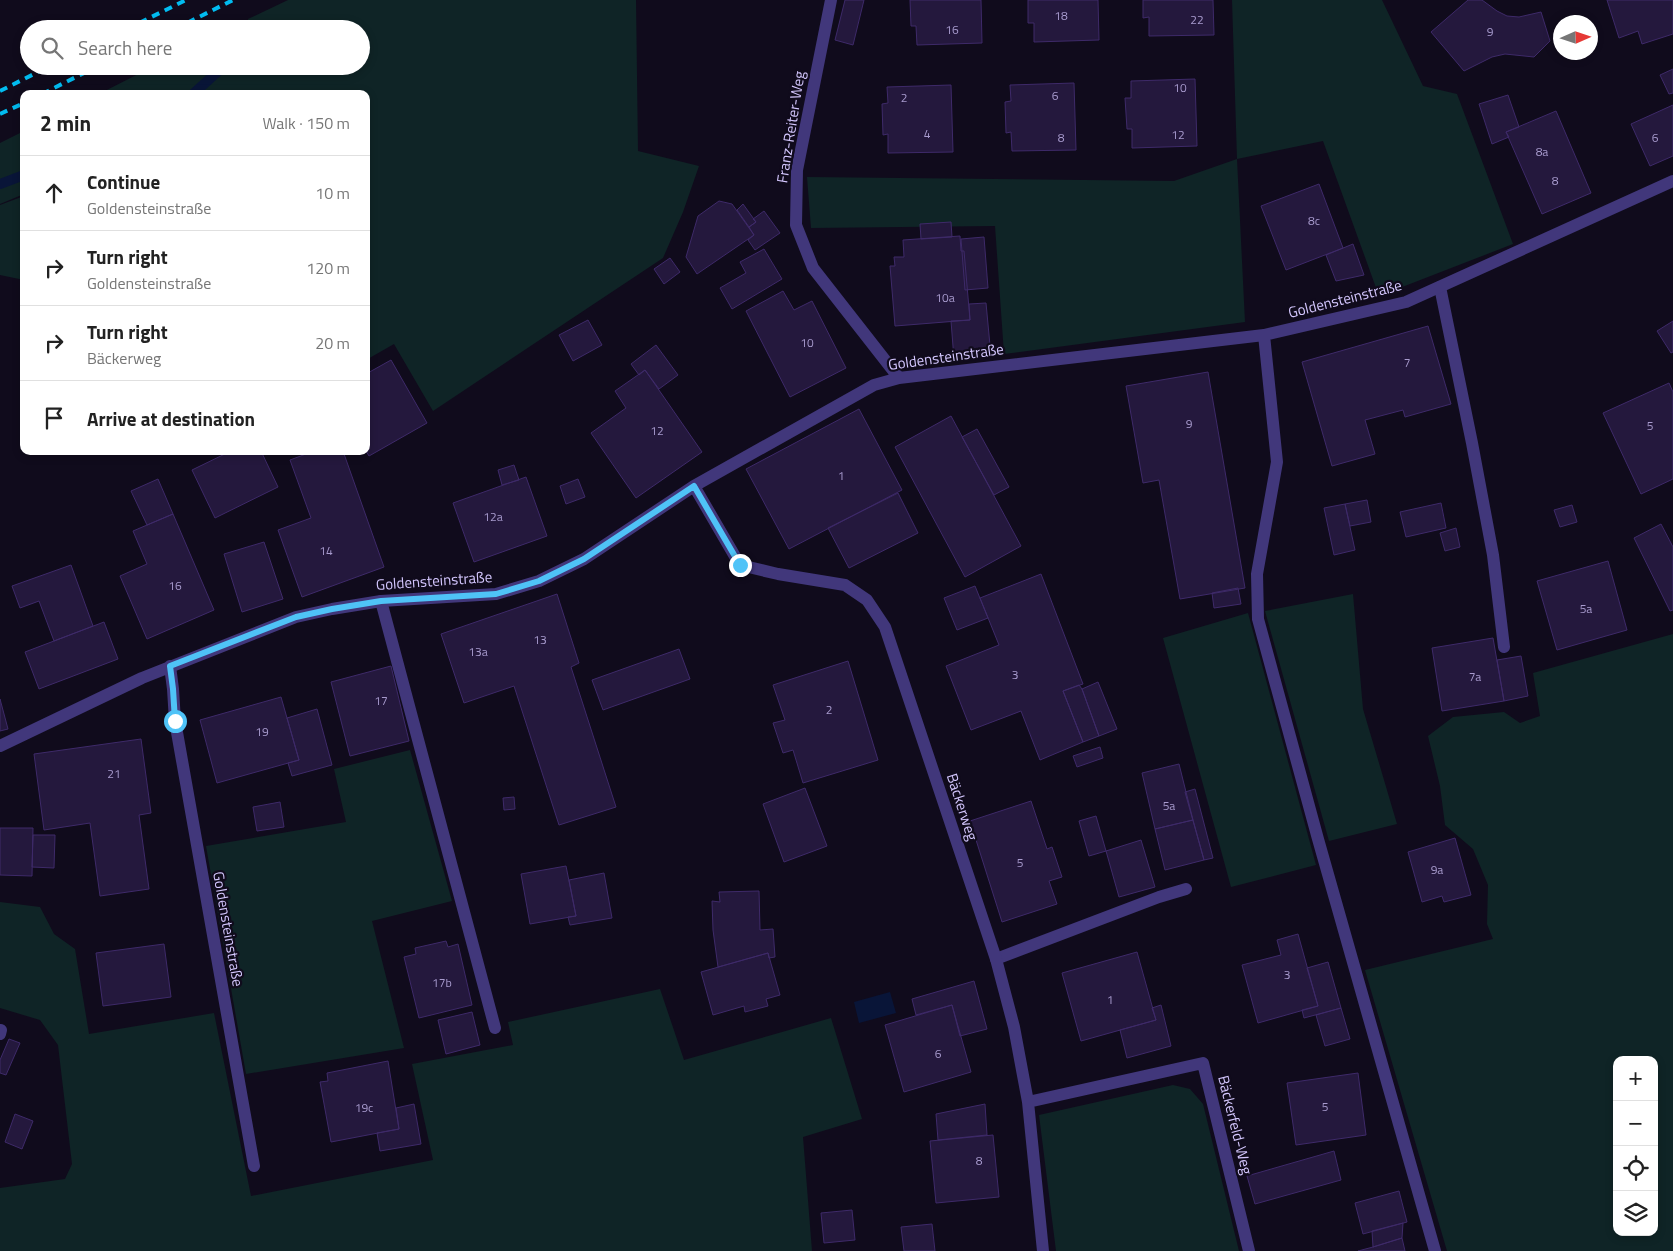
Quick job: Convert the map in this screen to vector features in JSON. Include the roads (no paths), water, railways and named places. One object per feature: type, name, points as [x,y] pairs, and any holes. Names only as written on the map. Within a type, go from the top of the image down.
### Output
[{"type":"street","name":"Franz-Reiter-Weg","points":[[831,0],[797,170],[796,225],[813,268],[899,378]]},
{"type":"street","name":"Goldensteinstraße","points":[[0,746],[170,666],[296,617],[381,601],[496,594],[539,581],[584,559],[694,486],[874,385],[899,378],[1264,335],[1406,302],[1673,181]]},
{"type":"street","points":[[1440,287],[1494,555],[1504,646]]},
{"type":"street","points":[[1264,335],[1276,462],[1257,574],[1258,619],[1320,849],[1435,1251]]},
{"type":"street","name":"Bäckerweg","points":[[694,486],[740,565],[778,574],[845,585],[867,600],[885,627],[996,958],[1014,1027],[1028,1102],[1043,1251]]},
{"type":"street","points":[[381,601],[495,1028]]},
{"type":"street","name":"Goldensteinstraße","points":[[170,666],[175,721],[254,1166]]},
{"type":"street","points":[[996,958],[1159,897],[1186,889]]},
{"type":"street","name":"Bäckerfeld-Weg","points":[[1028,1102],[1203,1064],[1249,1251]]},
{"type":"water","points":[[890,992],[896,1013],[859,1023],[854,1002]]},
{"type":"waterway","points":[[197,90],[214,75]]},
{"type":"waterway","points":[[0,184],[20,176]]},
{"type":"railway","points":[[145,20],[186,0]]},
{"type":"railway","points":[[193,20],[233,0]]},
{"type":"railway","points":[[0,91],[32,75]]},
{"type":"railway","points":[[50,90],[80,75]]},
{"type":"railway","points":[[0,114],[20,105]]}]
